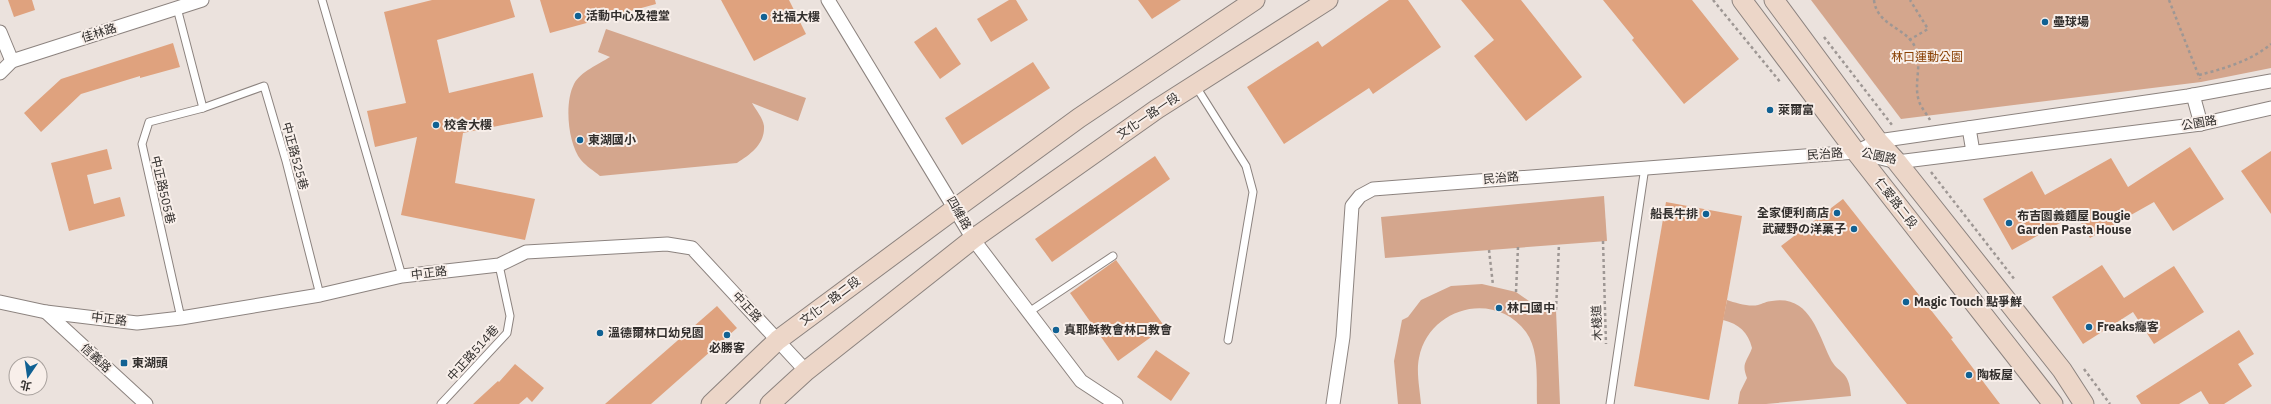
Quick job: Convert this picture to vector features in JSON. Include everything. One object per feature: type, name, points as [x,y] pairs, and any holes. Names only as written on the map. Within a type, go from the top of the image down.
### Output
[{"type":"main road","points":[[956,208],[1085,114],[1254,0]]},
{"type":"main road","name":"文化一路一段","points":[[974,239],[1157,109],[1328,0]]},
{"type":"main road","name":"仁愛路二段","points":[[1742,0],[1856,152],[2053,404]]},
{"type":"main road","points":[[1774,0],[1878,141],[1897,162],[2062,370],[2084,404]]},
{"type":"main road","name":"文化一路二段","points":[[711,404],[778,340],[956,208]]},
{"type":"main road","points":[[770,404],[806,371],[974,239]]},
{"type":"street","name":"佳林路","points":[[0,73],[12,61],[202,0]]},
{"type":"street","name":"四維路","points":[[828,0],[974,239],[1081,381],[1116,404]]},
{"type":"street","points":[[0,32],[12,61]]},
{"type":"street","name":"公園路","points":[[1856,152],[1878,141],[2193,95],[2271,81]]},
{"type":"street","points":[[2193,95],[2201,124]]},
{"type":"street","name":"公園路","points":[[1856,152],[1897,162],[2201,124],[2271,108]]},
{"type":"street","points":[[1969,128],[1973,152]]},
{"type":"street","name":"民治路","points":[[1333,404],[1342,337],[1352,206],[1360,196],[1373,189],[1856,152]]},
{"type":"street","name":"中正路","points":[[0,302],[46,312],[137,323],[181,318],[320,295],[402,276],[499,265],[526,252],[667,244],[692,248],[806,371]]},
{"type":"street","name":"信義路","points":[[46,312],[146,404]]},
{"type":"lane","points":[[322,0],[402,276]]},
{"type":"lane","points":[[177,8],[203,108]]},
{"type":"lane","points":[[1194,85],[1246,166],[1253,192],[1228,340]]},
{"type":"lane","name":"中正路525巷","points":[[203,108],[264,86],[286,161],[320,295]]},
{"type":"lane","name":"中正路505巷","points":[[181,318],[142,144],[149,122],[203,108]]},
{"type":"lane","points":[[1610,404],[1645,167]]},
{"type":"lane","points":[[1029,312],[1113,256]]},
{"type":"lane","name":"中正路514巷","points":[[441,404],[507,333],[510,316],[499,265]]},
{"type":"path","points":[[1874,0],[1883,20],[1915,46],[1919,60],[1916,81],[1919,102],[1937,133]]},
{"type":"path","points":[[1909,40],[1928,29],[1910,0]]},
{"type":"path","points":[[2169,0],[2207,92]]},
{"type":"path","points":[[1820,31],[1902,138]]},
{"type":"path","points":[[2199,75],[2226,68],[2263,51],[2271,44]]},
{"type":"path","points":[[1920,158],[2018,284]]},
{"type":"path","name":"木棧道","points":[[1603,241],[1606,350]]},
{"type":"path","points":[[1556,310],[1559,244]]},
{"type":"path","points":[[1516,292],[1518,247]]},
{"type":"path","points":[[1489,250],[1493,285]]},
{"type":"path","points":[[2081,365],[2110,404]]},
{"type":"green space","name":"林口運動公園","points":[[1811,0],[2271,0],[2271,68],[2201,82],[1901,119]]},
{"type":"green space","points":[[606,29],[806,98],[798,121],[752,103],[762,120],[764,132],[760,143],[756,148],[737,163],[600,176],[581,160],[577,153],[570,134],[568,112],[571,92],[577,80],[595,65],[610,57],[598,52]]},
{"type":"green space","points":[[1604,196],[1607,241],[1385,258],[1381,217]]},
{"type":"green space","points":[[1482,284],[1516,292],[1536,306],[1556,310],[1560,404],[1537,404],[1535,358],[1533,348],[1526,332],[1513,319],[1498,311],[1481,308],[1465,310],[1449,316],[1436,327],[1425,341],[1418,363],[1421,404],[1398,404],[1394,361],[1402,320],[1408,317],[1421,300],[1451,286]]},
{"type":"green space","points":[[1727,300],[1751,305],[1758,305],[1770,301],[1785,301],[1795,304],[1803,309],[1816,327],[1833,363],[1846,376],[1850,387],[1851,396],[1766,404],[1738,404],[1740,392],[1747,378],[1745,373],[1745,363],[1752,348],[1748,337],[1738,326],[1723,320]]},
{"type":"building","points":[[8,0],[32,0],[35,10],[14,17]]},
{"type":"building","name":"校舍大樓","points":[[432,0],[510,0],[515,17],[437,40],[449,93],[533,73],[543,117],[463,133],[455,183],[535,199],[525,240],[401,215],[417,137],[375,147],[367,111],[406,103],[384,12]]},
{"type":"building","name":"活動中心及禮堂","points":[[540,0],[655,0],[656,4],[550,33]]},
{"type":"building","name":"社福大樓","points":[[721,0],[789,0],[806,34],[754,61]]},
{"type":"building","points":[[1009,0],[1016,0],[1028,20],[991,42],[977,19]]},
{"type":"building","points":[[1138,0],[1181,0],[1152,19]]},
{"type":"building","points":[[1389,0],[1408,0],[1441,47],[1373,94],[1369,88],[1284,144],[1247,87],[1318,41],[1322,47]]},
{"type":"building","points":[[1461,0],[1521,0],[1582,77],[1526,121],[1474,56],[1494,40]]},
{"type":"building","points":[[1603,0],[1692,0],[1739,59],[1684,104],[1632,40],[1634,38]]},
{"type":"building","points":[[936,27],[961,64],[940,79],[914,42]]},
{"type":"building","points":[[173,43],[180,67],[140,78],[140,76],[81,94],[41,132],[24,113],[61,79]]},
{"type":"building","points":[[1033,62],[1050,88],[962,145],[945,118]]},
{"type":"building","points":[[2190,147],[2224,199],[2173,231],[2154,202],[2090,238],[2076,214],[2012,250],[1983,199],[2032,171],[2045,195],[2111,158],[2128,187]]},
{"type":"building","points":[[107,149],[112,169],[87,175],[94,204],[120,197],[125,216],[69,231],[51,163]]},
{"type":"building","points":[[2271,151],[2271,214],[2241,171]]},
{"type":"building","points":[[1155,156],[1170,179],[1052,262],[1035,239]]},
{"type":"building","points":[[1843,199],[1953,338],[1951,339],[2000,404],[1907,404],[1781,246]]},
{"type":"building","points":[[1666,202],[1742,216],[1709,400],[1634,386]]},
{"type":"building","points":[[1116,260],[1165,327],[1118,361],[1070,293]]},
{"type":"building","points":[[2102,265],[2124,298],[2174,266],[2204,312],[2154,344],[2133,312],[2083,344],[2052,297]]},
{"type":"building","points":[[717,306],[737,328],[651,404],[605,404]]},
{"type":"building","points":[[2239,330],[2254,354],[2238,364],[2252,386],[2224,404],[2209,404],[2201,391],[2179,404],[2141,404],[2136,396]]},
{"type":"building","points":[[1156,350],[1190,373],[1171,401],[1137,377]]},
{"type":"building","points":[[515,364],[544,388],[532,402],[527,397],[519,404],[473,404],[498,381],[499,382]]},
{"type":"place","name":"活動中心及禮堂","points":[[578,16]]},
{"type":"place","name":"社福大樓","points":[[764,17]]},
{"type":"place","name":"壘球場","points":[[2045,22]]},
{"type":"place","name":"萊爾富","points":[[1770,110]]},
{"type":"place","name":"校舍大樓","points":[[436,125]]},
{"type":"place","name":"東湖國小","points":[[580,140]]},
{"type":"place","name":"全家便利商店","points":[[1837,213]]},
{"type":"place","name":"船長牛排","points":[[1706,214]]},
{"type":"place","name":"布吉園義麵屋 Bougie Garden Pasta House","points":[[2009,223]]},
{"type":"place","name":"武藏野の洋菓子","points":[[1854,229]]},
{"type":"place","name":"Magic Touch 點爭鮮","points":[[1906,302]]},
{"type":"place","name":"林口國中","points":[[1499,308]]},
{"type":"place","name":"Freaks癮客","points":[[2089,327]]},
{"type":"place","name":"真耶穌教會林口教會","points":[[1056,330]]},
{"type":"place","name":"溫德爾林口幼兒園","points":[[600,333]]},
{"type":"place","name":"必勝客","points":[[727,335]]},
{"type":"place","name":"東湖頭","points":[[124,363]]},
{"type":"place","name":"陶板屋","points":[[1969,375]]}]
